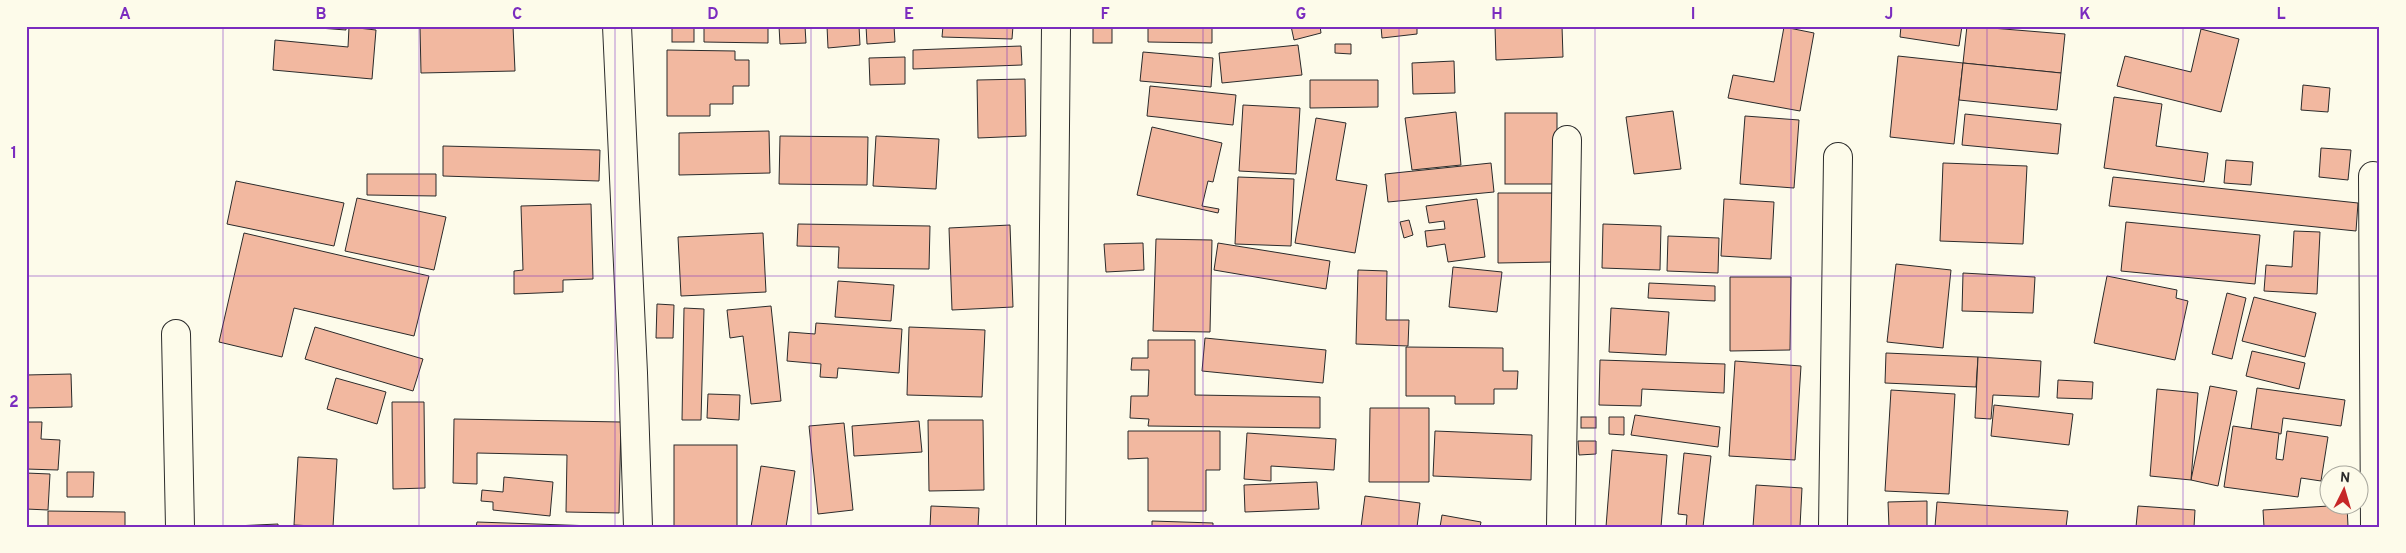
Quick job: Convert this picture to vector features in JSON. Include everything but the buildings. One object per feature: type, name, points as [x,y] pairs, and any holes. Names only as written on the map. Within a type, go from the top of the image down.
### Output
[{"type":"street","points":[[617,26],[633,363],[638,527]]},
{"type":"street","points":[[1051,527],[1056,26]]},
{"type":"street","points":[[1561,527],[1567,140]]},
{"type":"street","points":[[1833,527],[1838,157]]},
{"type":"street","points":[[2373,176],[2377,498],[2375,527]]},
{"type":"street","points":[[176,334],[180,527]]}]
